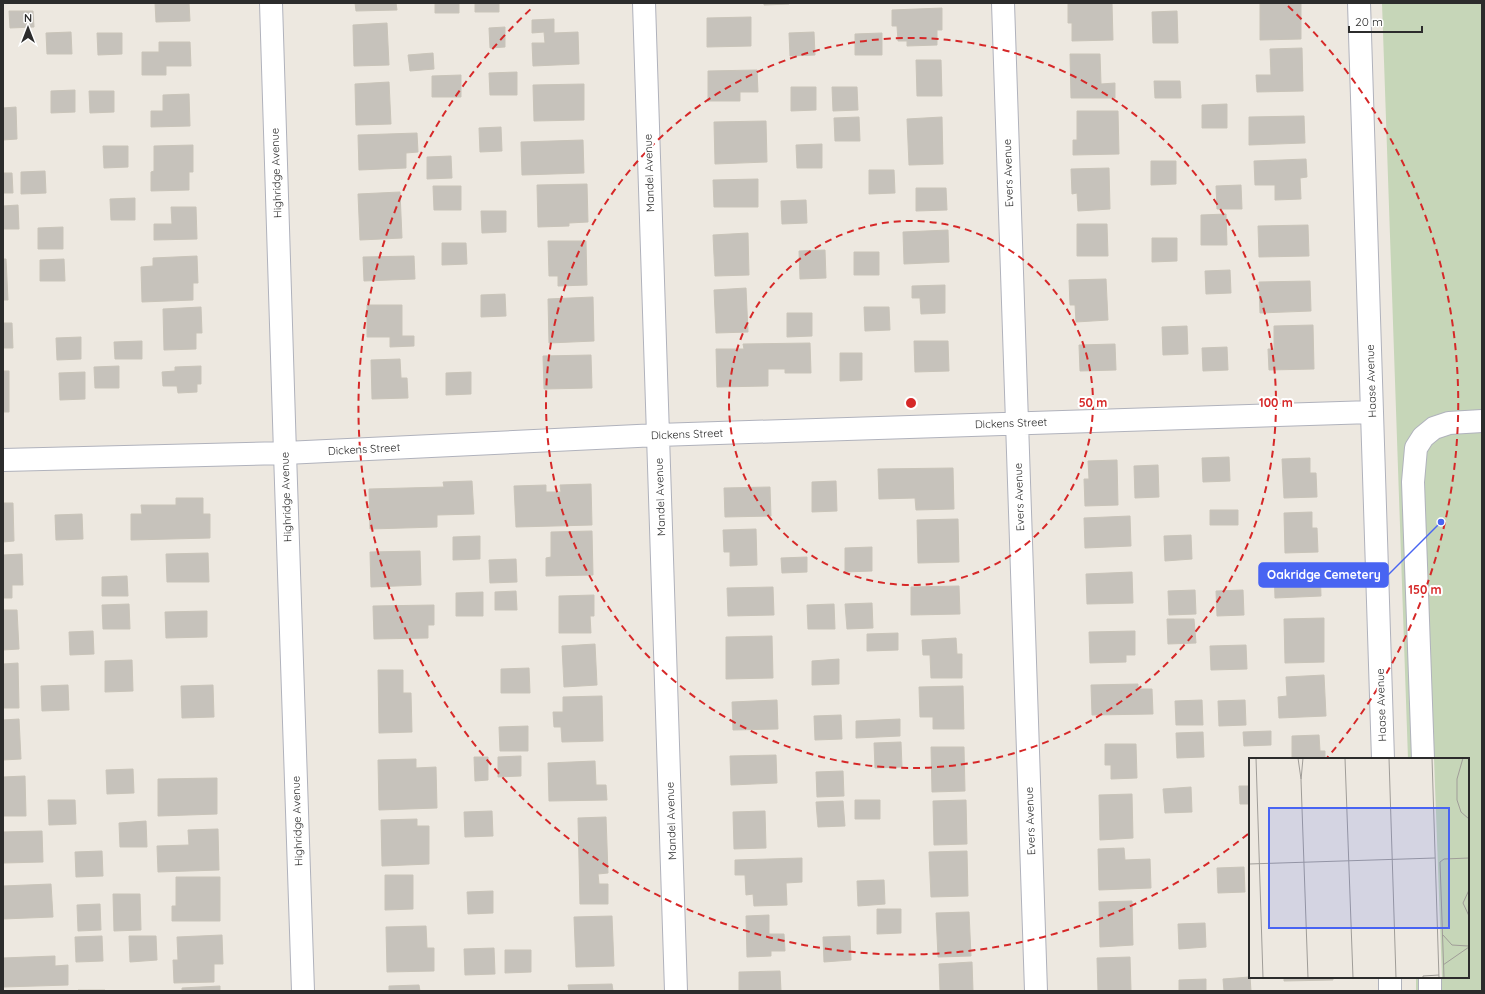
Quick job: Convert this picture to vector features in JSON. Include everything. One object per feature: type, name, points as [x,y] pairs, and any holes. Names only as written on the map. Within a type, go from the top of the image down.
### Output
[{"type":"street","name":"Highridge Avenue","points":[[272,3],[303,991]]},
{"type":"street","name":"Mandel Avenue","points":[[644,3],[676,991]]},
{"type":"street","name":"Evers Avenue","points":[[1003,3],[1036,991]]},
{"type":"street","name":"Haase Avenue","points":[[1359,3],[1383,758]]},
{"type":"street","name":"Dickens Street","points":[[3,460],[285,453],[658,435],[1016,422],[1372,412]]},
{"type":"street","points":[[1422,758],[1413,482],[1416,448],[1423,437],[1434,428],[1449,423],[1482,421]]},
{"type":"street","points":[[1390,978],[1390,991]]},
{"type":"street","points":[[1430,978],[1430,991]]},
{"type":"green space","points":[[1382,3],[1482,3],[1482,991],[1416,991],[1416,978],[1469,978],[1469,758],[1408,758]]},
{"type":"building","points":[[155,3],[189,3],[190,21],[156,22]]},
{"type":"building","points":[[355,3],[396,3],[397,10],[356,11]]},
{"type":"building","points":[[435,3],[459,3],[459,13],[435,13]]},
{"type":"building","points":[[475,3],[499,3],[499,12],[475,12]]},
{"type":"building","points":[[764,3],[789,3],[789,4],[764,5]]},
{"type":"building","points":[[1068,3],[1112,3],[1113,40],[1072,41],[1072,23],[1068,23]]},
{"type":"building","points":[[1260,3],[1301,3],[1301,39],[1260,40]]},
{"type":"building","points":[[942,8],[942,30],[937,30],[937,45],[907,46],[907,41],[898,41],[897,26],[892,26],[892,10]]},
{"type":"building","points":[[9,11],[33,11],[34,27],[10,28]]},
{"type":"building","points":[[1177,11],[1178,43],[1153,43],[1152,12]]},
{"type":"building","points":[[751,17],[751,46],[707,47],[707,18]]},
{"type":"building","points":[[554,19],[554,33],[578,32],[579,64],[533,66],[532,43],[545,43],[544,32],[532,33],[532,20]]},
{"type":"building","points":[[387,23],[389,65],[354,66],[353,25]]},
{"type":"building","points":[[505,27],[505,47],[490,48],[489,28]]},
{"type":"building","points":[[71,32],[72,54],[47,54],[46,33]]},
{"type":"building","points":[[814,32],[815,55],[790,56],[789,33]]},
{"type":"building","points":[[97,33],[122,33],[122,54],[98,55]]},
{"type":"building","points":[[882,33],[882,55],[855,55],[855,34]]},
{"type":"building","points":[[159,42],[190,42],[191,66],[166,66],[166,75],[142,75],[142,52],[159,52]]},
{"type":"building","points":[[1302,48],[1303,91],[1257,92],[1256,75],[1271,75],[1270,49]]},
{"type":"building","points":[[433,53],[434,69],[410,71],[408,55]]},
{"type":"building","points":[[1070,54],[1100,54],[1101,84],[1115,83],[1115,98],[1071,98]]},
{"type":"building","points":[[916,60],[941,60],[942,96],[917,96]]},
{"type":"building","points":[[757,70],[758,92],[740,92],[740,101],[708,101],[708,71]]},
{"type":"building","points":[[517,72],[517,95],[490,95],[489,73]]},
{"type":"building","points":[[461,75],[461,97],[432,97],[432,76]]},
{"type":"building","points":[[1154,81],[1180,81],[1181,98],[1155,98]]},
{"type":"building","points":[[389,82],[391,124],[356,125],[355,84]]},
{"type":"building","points":[[584,84],[584,120],[534,121],[533,85]]},
{"type":"building","points":[[791,87],[816,87],[816,110],[791,111]]},
{"type":"building","points":[[832,87],[857,87],[858,110],[833,111]]},
{"type":"building","points":[[75,90],[75,112],[51,113],[51,91]]},
{"type":"building","points":[[89,91],[114,91],[114,112],[90,113]]},
{"type":"building","points":[[189,94],[190,126],[151,127],[151,111],[163,111],[163,95]]},
{"type":"building","points":[[1227,104],[1227,128],[1202,128],[1202,105]]},
{"type":"building","points":[[16,107],[17,139],[3,140],[3,108]]},
{"type":"building","points":[[1077,111],[1118,111],[1119,154],[1073,155],[1073,140],[1077,140]]},
{"type":"building","points":[[1304,116],[1305,143],[1249,145],[1249,117]]},
{"type":"building","points":[[859,117],[860,141],[835,141],[834,118]]},
{"type":"building","points":[[942,117],[943,164],[909,165],[907,119]]},
{"type":"building","points":[[766,121],[767,162],[715,164],[714,122]]},
{"type":"building","points":[[501,127],[502,151],[480,152],[479,128]]},
{"type":"building","points":[[417,133],[418,152],[406,153],[406,168],[359,170],[358,135]]},
{"type":"building","points":[[583,140],[584,173],[522,175],[521,142]]},
{"type":"building","points":[[822,144],[822,168],[797,168],[796,145]]},
{"type":"building","points":[[193,145],[193,172],[189,172],[189,190],[151,191],[151,172],[154,171],[154,146]]},
{"type":"building","points":[[103,146],[128,146],[128,167],[104,168]]},
{"type":"building","points":[[451,156],[452,178],[427,179],[427,157]]},
{"type":"building","points":[[1306,159],[1307,177],[1300,178],[1301,199],[1275,200],[1275,185],[1255,185],[1254,161]]},
{"type":"building","points":[[1151,161],[1176,161],[1176,184],[1151,185]]},
{"type":"building","points":[[1109,168],[1110,209],[1078,211],[1077,193],[1072,194],[1071,169]]},
{"type":"building","points":[[869,170],[894,170],[895,193],[869,194]]},
{"type":"building","points":[[45,171],[46,193],[21,194],[21,172]]},
{"type":"building","points":[[3,173],[12,173],[13,193],[3,193]]},
{"type":"building","points":[[758,179],[758,207],[714,207],[713,180]]},
{"type":"building","points":[[587,184],[588,222],[569,223],[569,226],[538,227],[537,185]]},
{"type":"building","points":[[1241,185],[1242,209],[1217,209],[1216,186]]},
{"type":"building","points":[[433,186],[461,186],[461,210],[434,210]]},
{"type":"building","points":[[916,188],[946,188],[947,210],[916,211]]},
{"type":"building","points":[[400,192],[402,238],[360,240],[358,194]]},
{"type":"building","points":[[135,198],[135,220],[111,220],[110,199]]},
{"type":"building","points":[[806,200],[807,223],[782,224],[781,201]]},
{"type":"building","points":[[18,205],[19,229],[3,229],[3,206]]},
{"type":"building","points":[[171,207],[196,207],[197,239],[154,240],[154,224],[172,224]]},
{"type":"building","points":[[481,211],[506,211],[506,232],[482,233]]},
{"type":"building","points":[[1226,214],[1227,245],[1201,245],[1201,215]]},
{"type":"building","points":[[1077,224],[1107,224],[1108,256],[1077,256]]},
{"type":"building","points":[[1308,225],[1309,256],[1259,257],[1258,226]]},
{"type":"building","points":[[63,227],[63,249],[38,249],[38,228]]},
{"type":"building","points":[[948,230],[949,262],[904,264],[903,232]]},
{"type":"building","points":[[748,233],[749,275],[715,276],[713,235]]},
{"type":"building","points":[[1152,238],[1177,238],[1177,261],[1152,262]]},
{"type":"building","points":[[548,241],[586,241],[587,285],[558,286],[558,276],[549,276]]},
{"type":"building","points":[[442,243],[466,243],[467,264],[442,265]]},
{"type":"building","points":[[825,250],[826,278],[800,279],[799,251]]},
{"type":"building","points":[[854,252],[879,252],[879,275],[854,275]]},
{"type":"building","points":[[197,256],[198,283],[193,283],[193,300],[142,302],[141,267],[153,266],[153,258]]},
{"type":"building","points":[[414,256],[415,279],[364,281],[363,257]]},
{"type":"building","points":[[3,259],[6,259],[8,300],[3,300]]},
{"type":"building","points":[[64,259],[65,281],[40,281],[40,260]]},
{"type":"building","points":[[1230,270],[1231,293],[1206,294],[1205,271]]},
{"type":"building","points":[[1106,279],[1108,320],[1076,322],[1075,305],[1070,305],[1069,280]]},
{"type":"building","points":[[1310,281],[1311,311],[1260,313],[1259,282]]},
{"type":"building","points":[[945,285],[945,313],[921,314],[920,298],[912,298],[912,286]]},
{"type":"building","points":[[746,288],[748,332],[716,333],[714,290]]},
{"type":"building","points":[[505,294],[506,316],[481,317],[481,295]]},
{"type":"building","points":[[593,297],[594,341],[549,343],[548,299]]},
{"type":"building","points":[[367,305],[402,305],[402,336],[414,336],[414,346],[390,347],[390,337],[367,337]]},
{"type":"building","points":[[201,307],[202,333],[196,333],[196,349],[164,350],[163,309]]},
{"type":"building","points":[[864,307],[889,307],[890,330],[865,331]]},
{"type":"building","points":[[787,313],[812,313],[812,336],[787,337]]},
{"type":"building","points":[[3,323],[12,323],[13,348],[3,348]]},
{"type":"building","points":[[1313,325],[1314,369],[1269,370],[1268,349],[1274,349],[1274,326]]},
{"type":"building","points":[[1187,326],[1188,354],[1163,355],[1162,327]]},
{"type":"building","points":[[81,337],[81,359],[57,360],[56,338]]},
{"type":"building","points":[[142,341],[142,359],[115,359],[114,342]]},
{"type":"building","points":[[914,341],[948,341],[949,371],[915,372]]},
{"type":"building","points":[[810,343],[811,373],[785,373],[785,369],[768,369],[768,386],[717,387],[716,349],[744,349],[743,344]]},
{"type":"building","points":[[1115,344],[1116,370],[1080,371],[1079,345]]},
{"type":"building","points":[[1227,347],[1228,370],[1203,371],[1202,348]]},
{"type":"building","points":[[840,353],[862,353],[862,380],[840,381]]},
{"type":"building","points":[[591,355],[592,388],[544,389],[543,356]]},
{"type":"building","points":[[400,359],[401,378],[407,378],[408,398],[372,399],[371,360]]},
{"type":"building","points":[[119,366],[119,388],[95,388],[94,367]]},
{"type":"building","points":[[201,366],[201,384],[197,384],[197,392],[178,393],[177,386],[163,386],[162,372],[175,371],[175,367]]},
{"type":"building","points":[[3,371],[9,371],[9,412],[3,412]]},
{"type":"building","points":[[85,372],[85,399],[60,400],[59,373]]},
{"type":"building","points":[[471,372],[471,394],[446,395],[446,373]]},
{"type":"building","points":[[1229,457],[1230,481],[1203,482],[1202,458]]},
{"type":"building","points":[[1310,458],[1310,473],[1316,473],[1317,497],[1284,498],[1282,459]]},
{"type":"building","points":[[1117,460],[1118,505],[1085,506],[1084,479],[1089,479],[1088,461]]},
{"type":"building","points":[[1158,465],[1159,497],[1135,498],[1134,466]]},
{"type":"building","points":[[953,468],[954,509],[916,510],[915,498],[879,499],[878,469]]},
{"type":"building","points":[[472,481],[474,514],[437,515],[437,527],[370,529],[369,489],[444,487],[443,482]]},
{"type":"building","points":[[836,481],[837,511],[812,512],[812,482]]},
{"type":"building","points":[[591,484],[592,525],[516,527],[514,486],[546,485],[546,492],[561,492],[560,485]]},
{"type":"building","points":[[770,487],[771,516],[725,517],[724,488]]},
{"type":"building","points":[[176,498],[203,498],[203,514],[210,514],[210,538],[131,540],[131,514],[142,514],[141,505],[176,505]]},
{"type":"building","points":[[3,503],[13,503],[14,541],[3,542]]},
{"type":"building","points":[[1210,510],[1238,510],[1238,525],[1210,525]]},
{"type":"building","points":[[1312,512],[1312,528],[1317,528],[1318,552],[1285,553],[1284,513]]},
{"type":"building","points":[[82,514],[83,539],[56,540],[55,515]]},
{"type":"building","points":[[1130,516],[1131,546],[1085,548],[1084,518]]},
{"type":"building","points":[[958,519],[959,562],[918,563],[917,520]]},
{"type":"building","points":[[756,529],[757,565],[730,566],[730,552],[724,552],[723,530]]},
{"type":"building","points":[[592,531],[593,575],[546,576],[546,558],[551,557],[551,532]]},
{"type":"building","points":[[1191,535],[1192,559],[1165,561],[1164,536]]},
{"type":"building","points":[[480,536],[480,559],[453,560],[453,537]]},
{"type":"building","points":[[872,547],[872,571],[845,572],[845,548]]},
{"type":"building","points":[[420,551],[421,585],[371,587],[370,552]]},
{"type":"building","points":[[208,553],[209,582],[167,582],[166,554]]},
{"type":"building","points":[[22,554],[23,585],[12,585],[12,598],[3,598],[3,555]]},
{"type":"building","points":[[807,557],[807,572],[782,573],[781,558]]},
{"type":"building","points":[[516,559],[517,582],[490,583],[489,560]]},
{"type":"building","points":[[1320,566],[1321,596],[1275,598],[1274,567]]},
{"type":"building","points":[[1132,572],[1133,603],[1087,604],[1086,574]]},
{"type":"building","points":[[127,576],[128,596],[102,596],[102,577]]},
{"type":"building","points":[[959,586],[960,614],[911,615],[911,587]]},
{"type":"building","points":[[773,587],[774,615],[728,616],[727,588]]},
{"type":"building","points":[[1195,590],[1196,614],[1169,615],[1168,591]]},
{"type":"building","points":[[1243,590],[1244,615],[1217,616],[1216,591]]},
{"type":"building","points":[[516,591],[517,610],[495,610],[495,592]]},
{"type":"building","points":[[483,592],[483,616],[456,616],[456,593]]},
{"type":"building","points":[[594,595],[594,616],[590,616],[591,633],[559,633],[559,596]]},
{"type":"building","points":[[872,603],[873,628],[847,629],[845,604]]},
{"type":"building","points":[[129,604],[130,629],[103,629],[102,605]]},
{"type":"building","points":[[834,604],[835,629],[808,629],[807,605]]},
{"type":"building","points":[[434,605],[434,625],[428,625],[428,638],[374,639],[373,606]]},
{"type":"building","points":[[3,610],[17,610],[19,649],[3,650]]},
{"type":"building","points":[[207,611],[207,637],[166,638],[165,612]]},
{"type":"building","points":[[1324,618],[1324,662],[1285,663],[1284,619]]},
{"type":"building","points":[[1167,619],[1194,619],[1196,643],[1168,644]]},
{"type":"building","points":[[93,631],[94,654],[70,655],[69,632]]},
{"type":"building","points":[[1135,631],[1135,655],[1126,655],[1126,662],[1090,663],[1089,632]]},
{"type":"building","points":[[898,633],[898,650],[867,651],[867,634]]},
{"type":"building","points":[[772,636],[773,678],[726,679],[726,637]]},
{"type":"building","points":[[956,638],[957,654],[962,654],[962,678],[931,678],[930,655],[923,655],[922,640]]},
{"type":"building","points":[[595,644],[597,685],[564,687],[562,646]]},
{"type":"building","points":[[1246,645],[1247,669],[1211,670],[1210,646]]},
{"type":"building","points":[[839,659],[839,684],[812,685],[812,661]]},
{"type":"building","points":[[132,660],[133,691],[105,692],[105,661]]},
{"type":"building","points":[[18,663],[19,708],[3,708],[3,664]]},
{"type":"building","points":[[529,668],[530,693],[501,693],[501,669]]},
{"type":"building","points":[[378,670],[403,670],[403,693],[411,693],[412,732],[379,733]]},
{"type":"building","points":[[1324,675],[1326,716],[1279,718],[1278,697],[1287,696],[1286,677]]},
{"type":"building","points":[[1138,684],[1138,689],[1152,689],[1153,714],[1092,715],[1091,685]]},
{"type":"building","points":[[68,685],[69,710],[42,711],[41,686]]},
{"type":"building","points":[[213,685],[214,717],[182,718],[181,686]]},
{"type":"building","points":[[963,686],[964,729],[933,729],[933,717],[920,717],[919,687]]},
{"type":"building","points":[[602,696],[603,741],[562,742],[561,727],[554,727],[553,712],[563,712],[563,697]]},
{"type":"building","points":[[777,700],[778,729],[733,730],[732,702]]},
{"type":"building","points":[[1202,700],[1203,725],[1176,725],[1175,701]]},
{"type":"building","points":[[1245,700],[1246,725],[1219,726],[1218,701]]},
{"type":"building","points":[[841,715],[842,739],[815,740],[814,716]]},
{"type":"building","points":[[19,719],[21,759],[3,760],[3,720]]},
{"type":"building","points":[[900,719],[900,736],[856,738],[856,721]]},
{"type":"building","points":[[528,726],[528,751],[500,751],[499,727]]},
{"type":"building","points":[[1271,731],[1271,745],[1244,746],[1243,732]]},
{"type":"building","points":[[1203,732],[1204,757],[1177,758],[1176,733]]},
{"type":"building","points":[[1319,735],[1320,751],[1325,751],[1325,758],[1292,758],[1292,736]]},
{"type":"building","points":[[901,742],[902,767],[875,768],[874,743]]},
{"type":"building","points":[[1105,744],[1136,744],[1137,778],[1111,779],[1111,765],[1105,765]]},
{"type":"building","points":[[931,747],[964,747],[965,791],[932,792]]},
{"type":"building","points":[[776,755],[777,783],[731,785],[730,756]]},
{"type":"building","points":[[521,756],[521,776],[498,777],[498,757]]},
{"type":"building","points":[[474,757],[488,757],[488,780],[475,781]]},
{"type":"building","points":[[416,759],[416,768],[436,767],[437,808],[379,810],[378,760]]},
{"type":"building","points":[[595,761],[596,785],[606,785],[607,800],[549,801],[548,763]]},
{"type":"building","points":[[133,769],[134,793],[107,794],[106,770]]},
{"type":"building","points":[[843,771],[844,796],[817,797],[816,772]]},
{"type":"building","points":[[25,776],[26,816],[3,816],[3,777]]},
{"type":"building","points":[[217,778],[217,814],[158,816],[158,779]]},
{"type":"building","points":[[1239,786],[1249,786],[1249,804],[1240,804]]},
{"type":"building","points":[[1191,787],[1192,812],[1165,813],[1163,789]]},
{"type":"building","points":[[1132,794],[1133,838],[1100,840],[1099,795]]},
{"type":"building","points":[[48,800],[75,800],[76,824],[49,825]]},
{"type":"building","points":[[855,800],[880,800],[880,819],[855,819]]},
{"type":"building","points":[[966,800],[967,844],[934,845],[933,801]]},
{"type":"building","points":[[843,801],[845,826],[818,827],[816,802]]},
{"type":"building","points":[[492,811],[493,836],[465,837],[464,812]]},
{"type":"building","points":[[765,811],[766,848],[734,849],[733,812]]},
{"type":"building","points":[[606,817],[608,873],[598,874],[599,884],[608,884],[608,904],[580,904],[578,818]]},
{"type":"building","points":[[417,819],[417,826],[429,826],[429,864],[382,866],[381,820]]},
{"type":"building","points":[[146,821],[147,847],[120,847],[119,823]]},
{"type":"building","points":[[218,829],[219,870],[158,872],[157,846],[189,845],[188,830]]},
{"type":"building","points":[[42,831],[43,862],[3,863],[3,832]]},
{"type":"building","points":[[1124,848],[1125,860],[1150,859],[1151,888],[1099,890],[1098,849]]},
{"type":"building","points":[[102,851],[103,876],[76,877],[75,852]]},
{"type":"building","points":[[967,851],[968,896],[931,897],[929,852]]},
{"type":"building","points":[[802,858],[802,882],[786,883],[787,905],[754,906],[753,894],[746,895],[745,875],[735,875],[735,860]]},
{"type":"building","points":[[1244,867],[1245,892],[1218,893],[1217,868]]},
{"type":"building","points":[[385,875],[413,875],[413,909],[385,910]]},
{"type":"building","points":[[176,877],[220,877],[220,921],[172,921],[172,906],[176,906]]},
{"type":"building","points":[[884,880],[885,904],[858,906],[857,881]]},
{"type":"building","points":[[51,884],[53,917],[3,919],[3,886]]},
{"type":"building","points":[[493,891],[493,913],[468,914],[467,892]]},
{"type":"building","points":[[113,894],[140,894],[141,930],[114,931]]},
{"type":"building","points":[[1132,901],[1133,945],[1100,947],[1099,902]]},
{"type":"building","points":[[100,904],[101,930],[78,931],[77,905]]},
{"type":"building","points":[[877,909],[901,909],[901,933],[877,934]]},
{"type":"building","points":[[969,912],[971,956],[938,957],[936,913]]},
{"type":"building","points":[[769,915],[769,934],[784,934],[785,951],[771,951],[771,956],[747,957],[746,916]]},
{"type":"building","points":[[612,916],[614,966],[576,967],[574,917]]},
{"type":"building","points":[[1205,923],[1206,947],[1179,949],[1178,924]]},
{"type":"building","points":[[426,926],[427,948],[434,948],[434,971],[387,972],[386,927]]},
{"type":"building","points":[[222,935],[223,964],[214,964],[214,982],[174,983],[173,960],[178,960],[177,937]]},
{"type":"building","points":[[102,936],[103,961],[76,962],[75,937]]},
{"type":"building","points":[[129,936],[156,936],[157,960],[130,962]]},
{"type":"building","points":[[850,936],[851,960],[824,962],[823,937]]},
{"type":"building","points":[[494,948],[495,974],[465,975],[464,949]]},
{"type":"building","points":[[505,950],[531,950],[531,972],[505,973]]},
{"type":"building","points":[[55,956],[55,966],[68,965],[68,985],[3,987],[3,958]]},
{"type":"building","points":[[1130,957],[1131,991],[1098,991],[1097,958]]},
{"type":"building","points":[[972,962],[973,991],[940,991],[939,964]]},
{"type":"building","points":[[780,971],[781,991],[739,991],[739,972]]},
{"type":"building","points":[[1249,977],[1251,991],[1224,991],[1223,979]]},
{"type":"building","points":[[1284,978],[1333,978],[1333,980],[1284,981]]},
{"type":"building","points":[[1206,979],[1206,991],[1179,991],[1179,980]]},
{"type":"building","points":[[612,984],[613,991],[569,991],[568,985]]},
{"type":"building","points":[[419,985],[420,991],[389,991],[389,986]]},
{"type":"building","points":[[220,986],[220,991],[182,991],[182,988]]},
{"type":"building","points":[[105,990],[105,991],[78,991]]},
{"type":"place","name":"Oakridge Cemetery","points":[[1441,522]]}]
